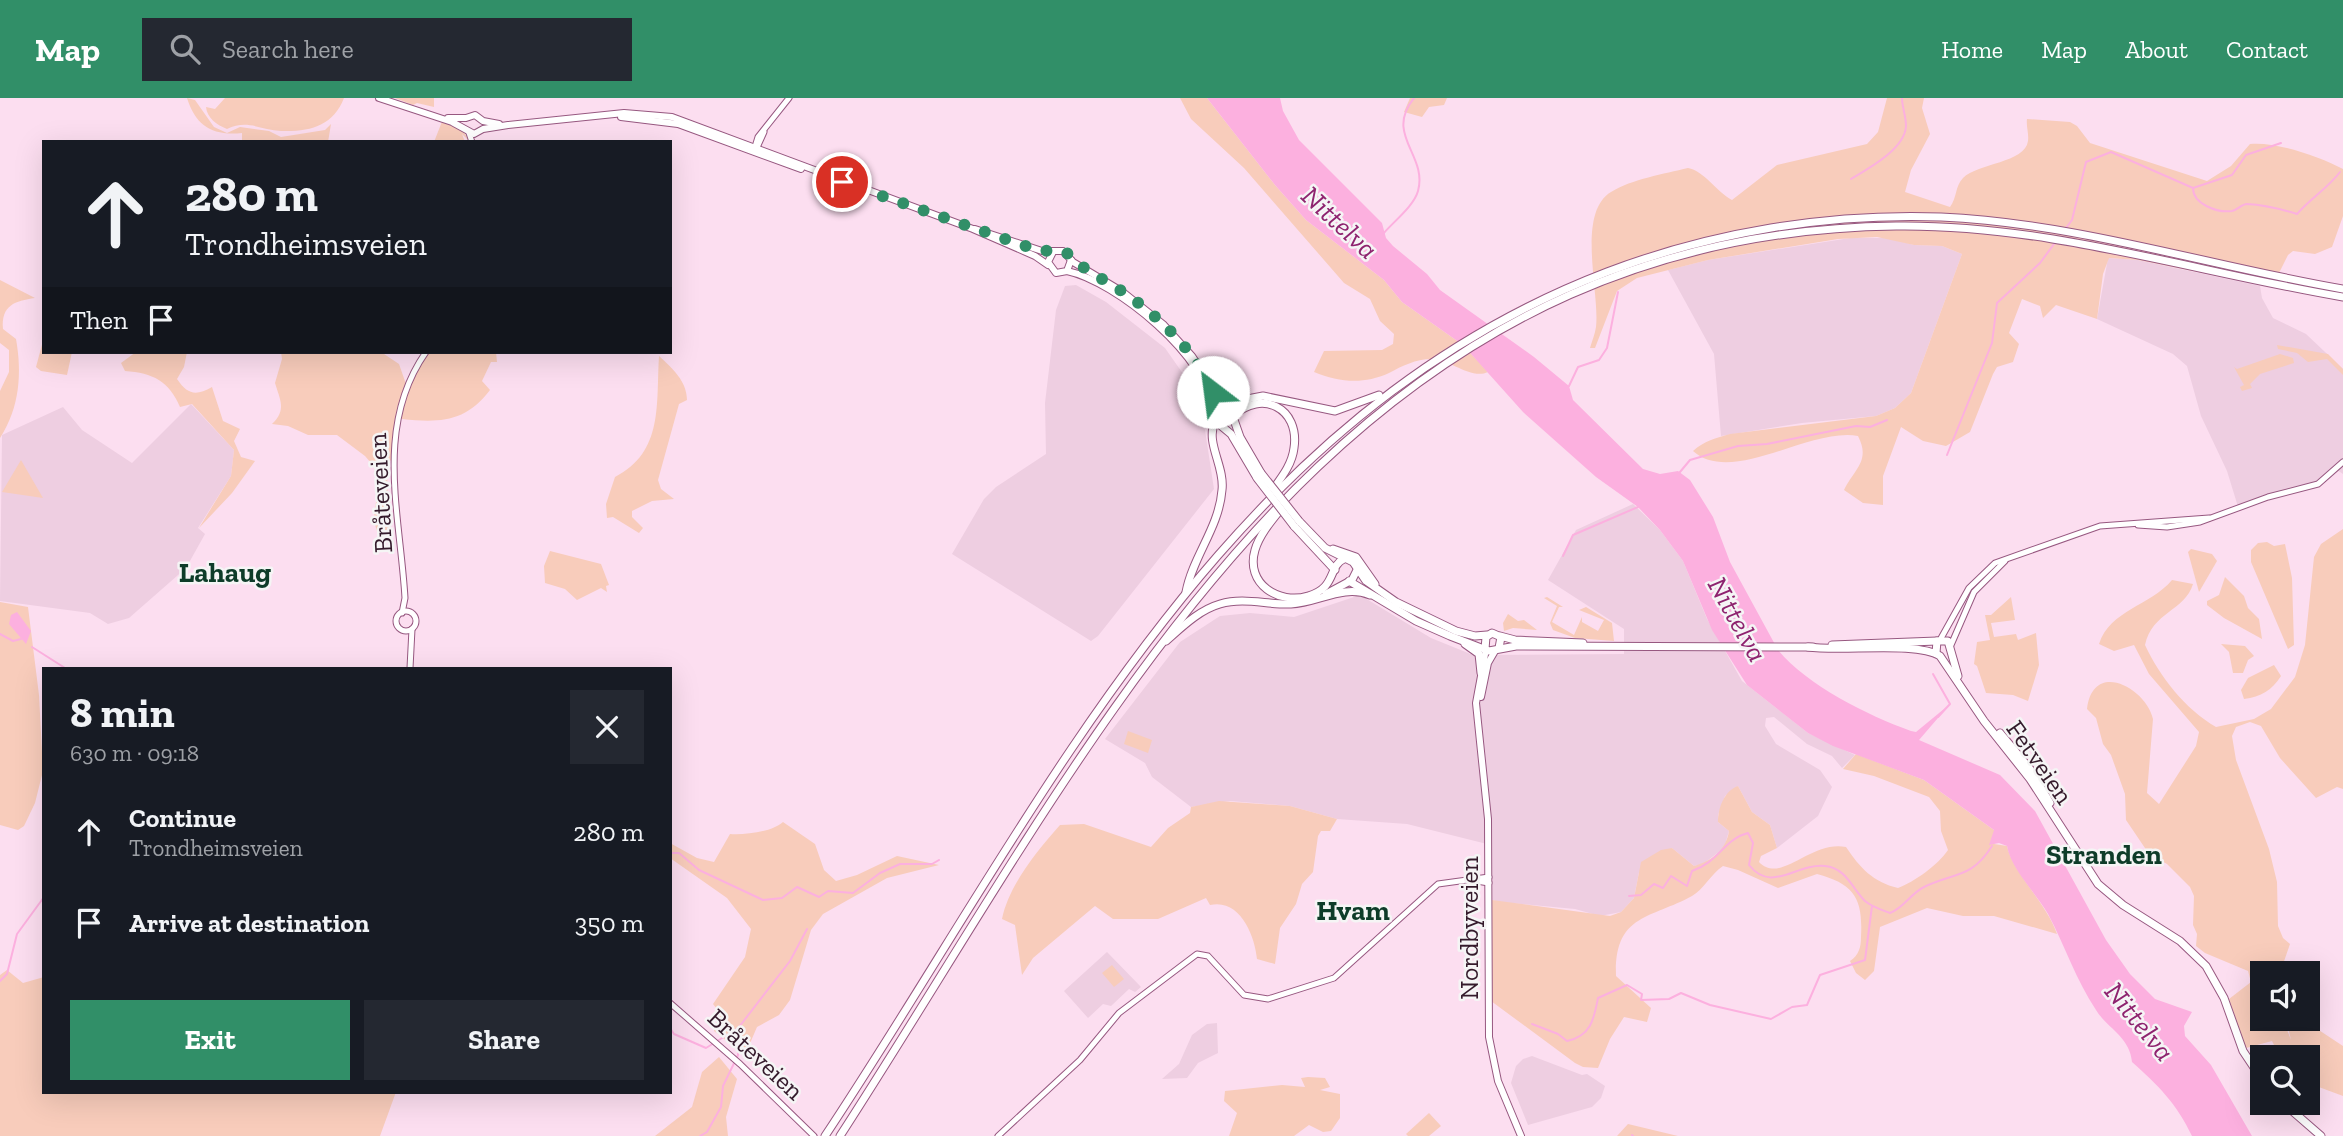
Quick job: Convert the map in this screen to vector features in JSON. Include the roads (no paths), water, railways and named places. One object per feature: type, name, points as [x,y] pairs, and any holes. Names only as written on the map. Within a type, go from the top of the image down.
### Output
[{"type":"highway","points":[[826,1135],[1037,798],[1126,670],[1186,593],[1256,513],[1343,430],[1435,359],[1528,306],[1552,293],[1653,256],[1740,233],[1800,223],[1895,217],[2013,224],[2103,239],[2343,289]]},
{"type":"highway","points":[[841,1136],[1028,834],[1151,655],[1217,572],[1315,467],[1370,418],[1440,367],[1535,312],[1624,274],[1739,242],[1802,232],[1897,226],[2008,232],[2343,297]]},
{"type":"highway","points":[[1208,379],[1224,395],[1246,398]]},
{"type":"highway","points":[[1401,383],[1368,401],[1335,411],[1311,408],[1268,396],[1216,405],[1212,412],[1217,422],[1231,434],[1259,475],[1335,571],[1338,579],[1348,581],[1416,621],[1485,649],[1497,650],[1601,646],[1808,647],[1939,641],[1951,648]]},
{"type":"highway","points":[[1224,403],[1232,408],[1240,437],[1259,475]]},
{"type":"highway","points":[[1217,422],[1229,423],[1233,416],[1250,404],[1267,403],[1282,411],[1294,430],[1290,464],[1256,513]]},
{"type":"highway","points":[[1186,593],[1189,577],[1209,541],[1220,505],[1222,475],[1211,438],[1217,422]]},
{"type":"highway","points":[[1315,467],[1260,538],[1254,553],[1254,570],[1266,589],[1279,597],[1293,598],[1320,592],[1335,571],[1337,563],[1344,559]]},
{"type":"highway","points":[[1296,523],[1325,548],[1353,562],[1366,581],[1387,597],[1448,628],[1475,636],[1494,633],[1515,640],[1601,646]]},
{"type":"highway","points":[[1325,548],[1356,557],[1387,597]]},
{"type":"highway","points":[[1312,600],[1348,581],[1357,570]]},
{"type":"highway","points":[[1151,655],[1196,616],[1220,604],[1244,601],[1292,604],[1352,591],[1377,598]]},
{"type":"highway","points":[[1485,649],[1487,635]]},
{"type":"highway","points":[[1497,650],[1500,636]]},
{"type":"highway","points":[[1455,638],[1477,652],[1481,673]]},
{"type":"highway","points":[[1938,655],[1939,641]]},
{"type":"highway","points":[[1808,647],[1846,650],[1913,649],[1938,655],[1951,648]]},
{"type":"highway","name":"Fetveien","points":[[1951,648],[1960,683]]},
{"type":"highway","name":"Fetveien","points":[[1938,655],[1978,711],[2030,769],[2090,875],[2107,894],[2180,941],[2202,962],[2224,998],[2243,1051],[2250,1062]]},
{"type":"highway","points":[[2295,1115],[2313,1136]]},
{"type":"highway","points":[[2307,1127],[2321,1136]]},
{"type":"main road","points":[[379,98],[407,110],[442,118],[467,130],[474,140]]},
{"type":"main road","points":[[755,149],[765,129],[789,98]]},
{"type":"main road","points":[[467,130],[631,113],[664,116],[973,229],[1035,256],[1056,273],[1067,271],[1085,276],[1109,289],[1160,328],[1203,381],[1212,412]]},
{"type":"main road","points":[[442,118],[467,118],[475,115],[482,128]]},
{"type":"main road","points":[[467,118],[467,130]]},
{"type":"main road","points":[[476,140],[482,128]]},
{"type":"main road","points":[[973,229],[1053,252],[1066,252],[1071,260],[1123,292],[1156,317],[1178,340],[1224,403]]},
{"type":"main road","points":[[1048,265],[1053,252]]},
{"type":"main road","points":[[1067,271],[1071,260]]},
{"type":"main road","name":"Bråteveien","points":[[402,613],[405,598],[394,429],[404,389],[425,354]]},
{"type":"main road","points":[[1939,641],[1973,583],[1995,563],[2097,527],[2135,524],[2171,527],[2209,518],[2268,497],[2318,484],[2343,462]]},
{"type":"main road","points":[[1951,648],[1974,592],[2008,559]]},
{"type":"main road","name":"Bråteveien","points":[[405,598],[411,612]]},
{"type":"main road","points":[[409,645],[397,622],[402,613],[411,612],[416,619],[409,645],[410,667]]},
{"type":"main road","points":[[402,630],[412,629]]},
{"type":"main road","name":"Nordbyveien","points":[[1485,649],[1477,716],[1488,808],[1490,1044],[1498,1081],[1519,1135]]},
{"type":"main road","name":"Nordbyveien","points":[[1477,716],[1487,666],[1497,650]]},
{"type":"main road","points":[[998,1136],[1080,1060],[1119,1013],[1197,954],[1211,958],[1244,995],[1268,999],[1334,978],[1429,890],[1447,881],[1489,880]]},
{"type":"main road","name":"Bråteveien","points":[[672,1005],[740,1064],[814,1136]]},
{"type":"water","name":"Nittelva","points":[[1207,98],[1280,98],[1283,111],[1299,140],[1382,223],[1386,238],[1393,246],[1427,274],[1440,290],[1534,357],[1569,386],[1573,400],[1643,469],[1660,474],[1678,471],[1690,480],[1713,517],[1730,562],[1778,650],[1805,676],[1857,708],[1916,732],[1950,704],[1919,740],[2000,775],[2035,811],[2106,940],[2130,974],[2155,999],[2192,1012],[2184,1026],[2185,1036],[2211,1065],[2252,1136],[2192,1136],[2173,1105],[2132,1062],[2123,1039],[2096,1010],[2082,987],[2048,914],[2019,872],[2007,846],[1999,843],[1989,845],[1994,830],[1924,780],[1833,746],[1808,733],[1747,685],[1712,630],[1683,561],[1660,530],[1638,507],[1596,477],[1523,412],[1463,345],[1402,302],[1384,280],[1306,220]]},
{"type":"water","points":[[17,612],[31,631],[26,644],[9,624],[11,615]]},
{"type":"waterway","name":"Nittelva","points":[[1383,234],[1408,208],[1418,191],[1417,166],[1403,123],[1414,98]]},
{"type":"waterway","points":[[1851,179],[1867,170],[1899,143],[1906,126],[1902,98]]},
{"type":"waterway","points":[[2193,188],[2232,175],[2246,155],[2281,143]]},
{"type":"waterway","points":[[2066,228],[2072,220],[2086,162],[2111,152],[2193,188],[2201,203],[2226,211],[2247,204],[2297,214],[2340,172]]},
{"type":"waterway","points":[[1947,455],[1992,343],[1997,303],[2040,263],[2054,244]]},
{"type":"waterway","points":[[1569,386],[1578,367],[1599,360],[1607,348],[1618,292]]},
{"type":"waterway","points":[[1680,472],[1690,460],[1738,446],[1767,444],[1856,426],[1870,427],[1887,420]]},
{"type":"waterway","points":[[1563,556],[1573,535],[1638,507]]},
{"type":"waterway","points":[[0,634],[13,641],[21,639]]},
{"type":"waterway","points":[[32,647],[63,667]]},
{"type":"waterway","points":[[1933,674],[1950,704],[1938,717]]},
{"type":"waterway","points":[[1629,896],[1641,895],[1654,884],[1663,888],[1671,876],[1687,886],[1692,871],[1709,862],[1733,840],[1748,833],[1753,843],[1749,865],[1758,873],[1766,877],[1776,877],[1814,866],[1832,868],[1838,870],[1865,901],[1890,913],[1924,887],[1969,870],[1992,846]]},
{"type":"waterway","points":[[672,853],[679,853],[699,870],[763,900],[782,898],[797,887],[819,897],[828,891],[853,893],[880,873],[900,864],[932,864],[939,860]]},
{"type":"waterway","points":[[0,981],[7,974],[17,934],[42,900]]},
{"type":"waterway","points":[[1532,1024],[1558,1034],[1567,1041],[1575,1039],[1590,1026],[1598,998],[1627,985],[1642,994],[1641,1000],[1669,999],[1681,993],[1710,1005],[1771,1019],[1792,1007],[1807,1005],[1820,975],[1865,960],[1872,906]]},
{"type":"waterway","points":[[700,1136],[707,1132],[721,1107],[723,1086],[738,1055],[739,1027],[790,961],[807,929]]},
{"type":"waterway","points":[[672,1031],[706,1048],[738,1028]]},
{"type":"district","name":"Lahaug","points":[[225,572]]},
{"type":"district","name":"Stranden","points":[[2104,854]]},
{"type":"district","name":"Hvam","points":[[1353,910]]}]
